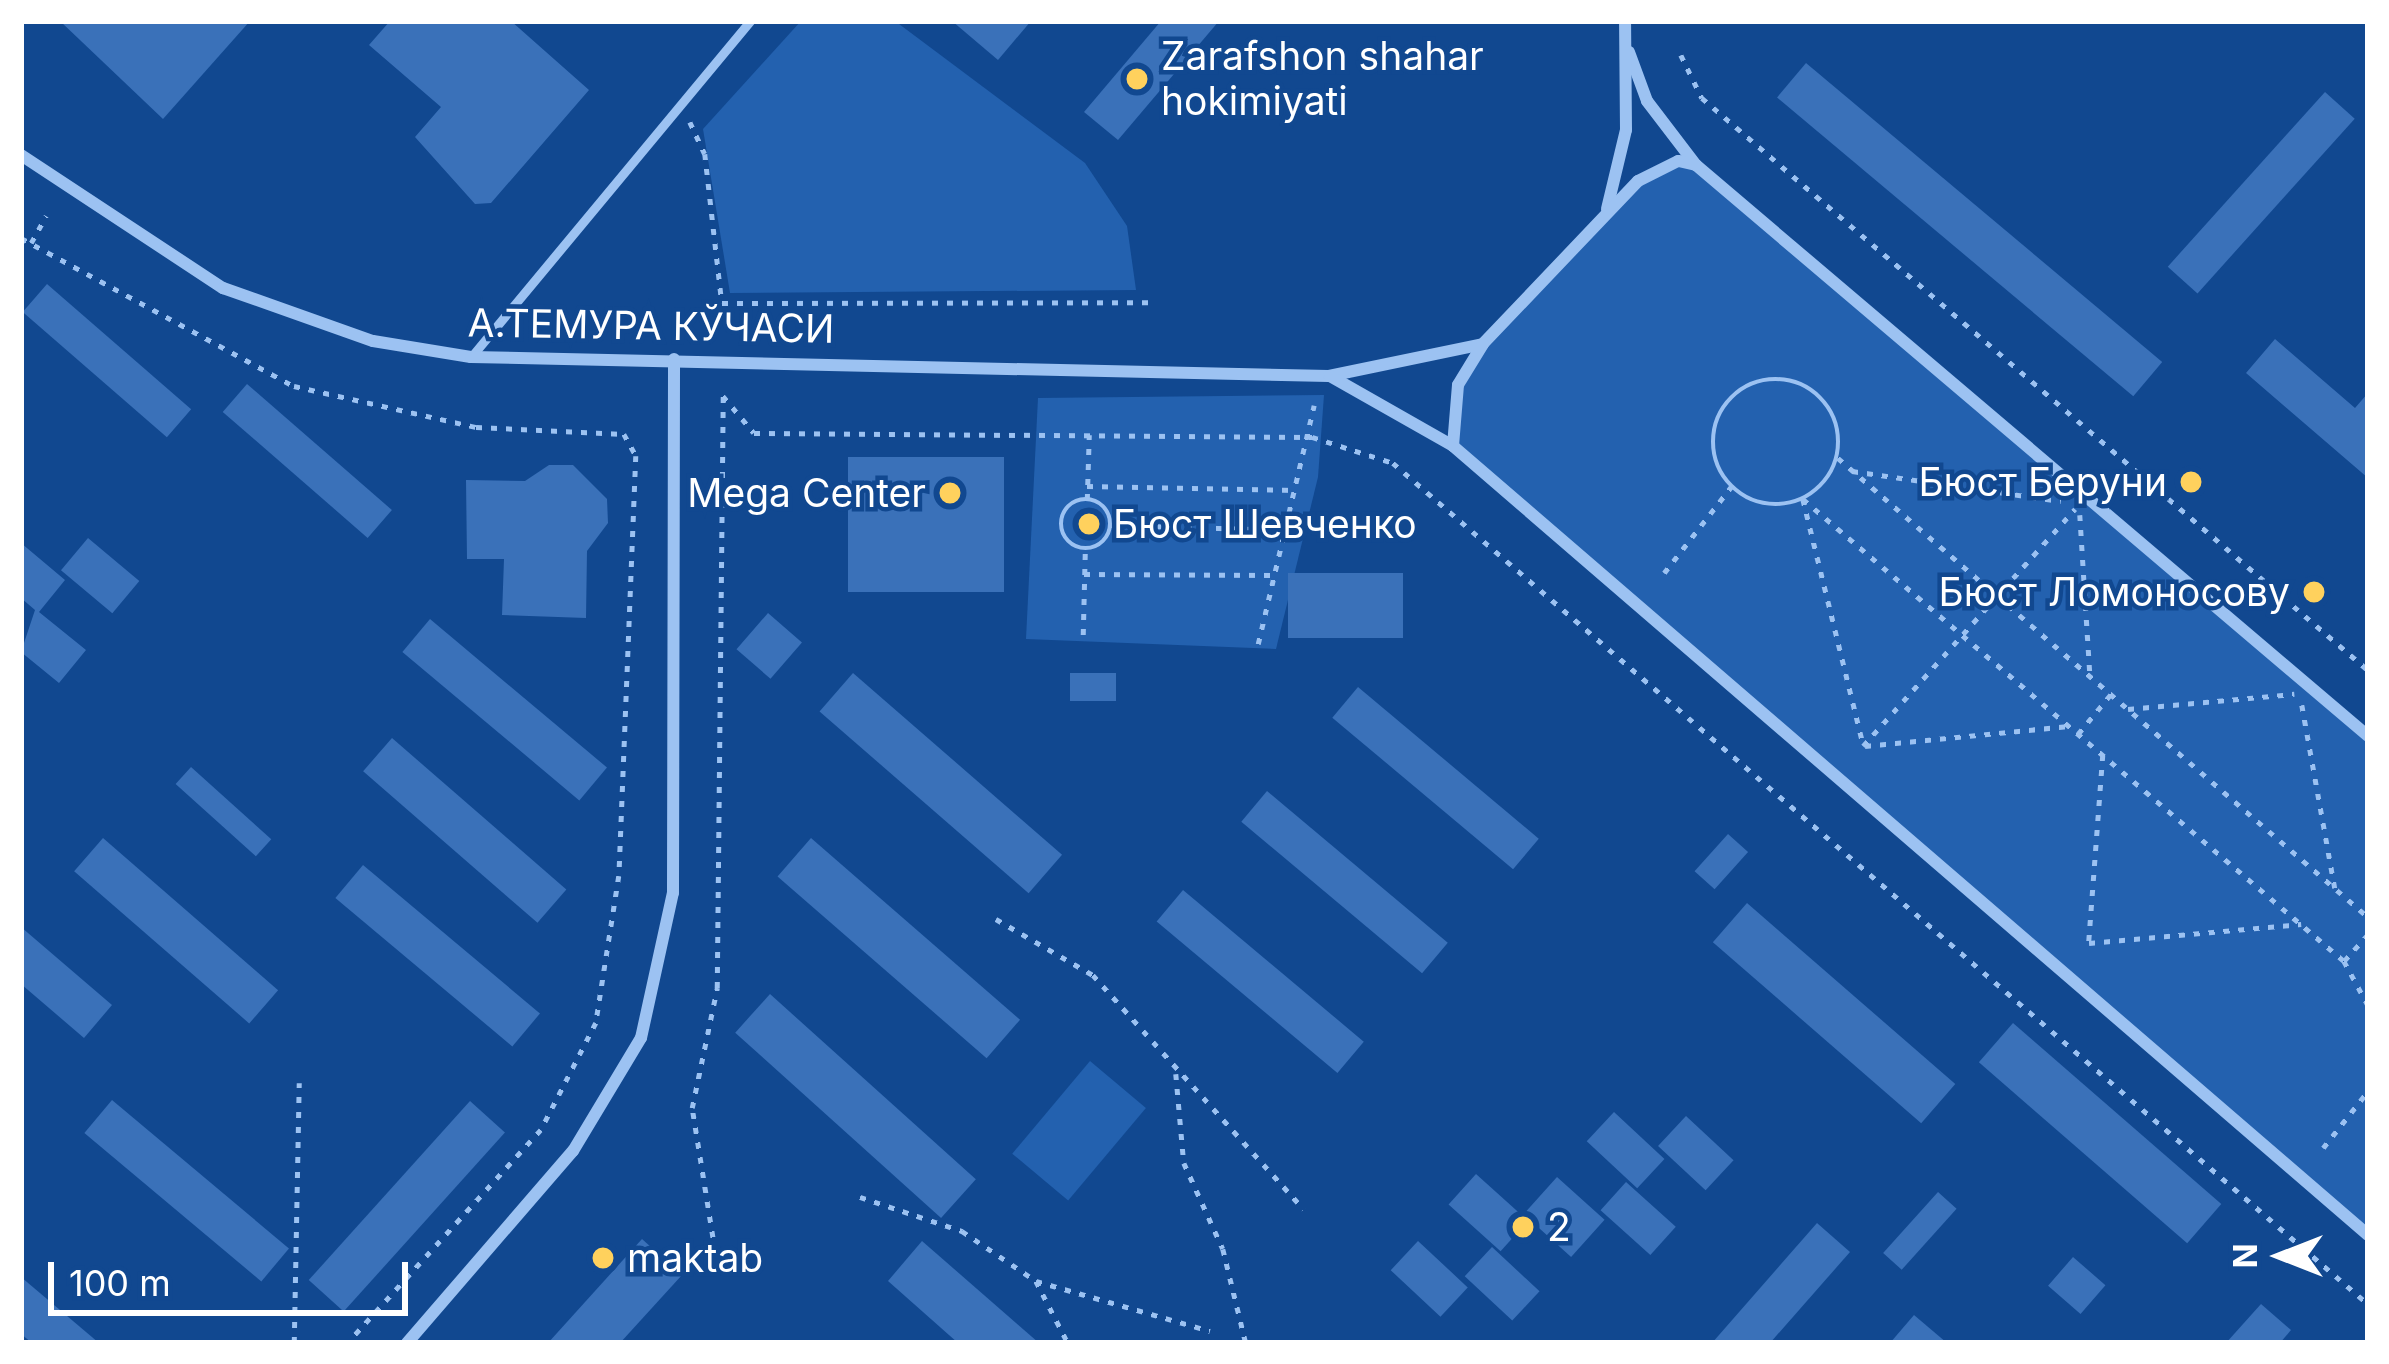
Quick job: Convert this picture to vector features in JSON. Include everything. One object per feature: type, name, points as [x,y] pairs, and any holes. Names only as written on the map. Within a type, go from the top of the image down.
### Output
[{"type":"street","points":[[1606,212],[1627,130],[1625,21]]},
{"type":"street","points":[[1626,45],[1647,101],[1696,165],[2368,736]]},
{"type":"street","name":"А.ТЕМУРА КЎЧАСИ","points":[[21,155],[223,288],[374,340],[471,357],[1329,376]]},
{"type":"street","points":[[1453,446],[1458,385],[1483,344],[1606,212],[1661,168],[1696,165]]},
{"type":"street","points":[[1329,376],[1483,344]]},
{"type":"street","points":[[407,1343],[574,1151],[641,1038],[673,893],[674,358]]},
{"type":"street","points":[[1329,376],[1453,446],[2368,1235]]},
{"type":"lane","points":[[471,357],[750,21]]},
{"type":"path","points":[[1681,55],[1702,98],[2368,670]]},
{"type":"path","points":[[682,103],[705,154],[722,303],[1149,302]]},
{"type":"path","points":[[30,244],[46,216]]},
{"type":"path","points":[[21,238],[294,386],[476,427],[624,434],[636,456],[619,876],[596,1024],[542,1130],[348,1343]]},
{"type":"path","points":[[1754,382],[1813,389],[1837,422],[1838,458],[1803,499],[1770,506],[1731,488],[1714,427],[1754,382]]},
{"type":"path","points":[[715,1252],[692,1108],[717,988],[723,397],[754,433],[1312,437],[1393,463],[2368,1304]]},
{"type":"path","points":[[1258,644],[1312,437],[1314,405]]},
{"type":"path","points":[[1089,435],[1087,500],[1111,525]]},
{"type":"path","points":[[1838,458],[2368,917]]},
{"type":"path","points":[[1852,471],[2079,504]]},
{"type":"path","points":[[1087,486],[1298,490]]},
{"type":"path","points":[[1664,572],[1731,488]]},
{"type":"path","points":[[1803,499],[2344,961],[2368,1005]]},
{"type":"path","points":[[1803,499],[1863,746]]},
{"type":"path","points":[[1085,549],[1061,523],[1087,500]]},
{"type":"path","points":[[1863,746],[2079,504]]},
{"type":"path","points":[[2079,504],[2090,676]]},
{"type":"path","points":[[1083,635],[1085,549],[1111,525],[1288,530]]},
{"type":"path","points":[[1084,574],[1276,575]]},
{"type":"path","points":[[2078,734],[2111,694]]},
{"type":"path","points":[[2128,709],[2300,694],[2335,888]]},
{"type":"path","points":[[1863,746],[2068,726]]},
{"type":"path","points":[[2103,755],[2089,943],[2301,924]]},
{"type":"path","points":[[996,919],[1093,975],[1176,1074],[1304,1210]]},
{"type":"path","points":[[2344,961],[2368,934]]},
{"type":"path","points":[[1176,1074],[1184,1163],[1223,1249],[1246,1343]]},
{"type":"path","points":[[294,1343],[299,1083]]},
{"type":"path","points":[[2323,1148],[2368,1091]]},
{"type":"path","points":[[860,1196],[962,1232],[1036,1281],[1210,1331]]},
{"type":"path","points":[[1036,1281],[1068,1343]]},
{"type":"shaded area","points":[[801,21],[895,21],[1085,163],[1127,226],[1136,290],[730,293],[703,129]]},
{"type":"shaded area","points":[[1696,165],[2368,736],[2368,1235],[1453,446],[1452,413],[1483,344],[1606,212],[1661,168]]},
{"type":"shaded area","points":[[1324,395],[1318,477],[1276,649],[1026,639],[1038,398]]},
{"type":"shaded area","points":[[1090,1061],[1146,1108],[1068,1201],[1012,1154]]},
{"type":"building","points":[[60,21],[250,21],[163,119]]},
{"type":"building","points":[[390,21],[511,21],[589,90],[491,203],[475,204],[415,137],[441,107],[369,45]]},
{"type":"building","points":[[952,21],[1031,21],[998,60]]},
{"type":"building","name":"Zarafshon shahar hokimiyati","points":[[1161,21],[1219,21],[1118,140],[1084,112]]},
{"type":"building","points":[[1806,63],[2162,362],[2133,396],[1777,97]]},
{"type":"building","points":[[2325,92],[2355,119],[2197,293],[2168,267]]},
{"type":"building","points":[[47,284],[191,409],[167,437],[23,312]]},
{"type":"building","points":[[2275,339],[2355,408],[2368,393],[2368,478],[2246,373]]},
{"type":"building","points":[[247,384],[392,510],[368,538],[223,412]]},
{"type":"building","points":[[848,457],[1004,457],[1004,592],[848,592]]},
{"type":"building","points":[[549,465],[573,465],[607,499],[608,523],[587,551],[586,618],[502,615],[504,559],[467,559],[466,480],[525,481]]},
{"type":"building","points":[[88,538],[139,581],[112,613],[61,570]]},
{"type":"building","points":[[21,543],[65,580],[39,612],[86,650],[59,683],[21,652],[35,610],[21,598]]},
{"type":"building","points":[[1288,573],[1403,573],[1403,638],[1288,638]]},
{"type":"building","points":[[768,613],[802,643],[770,679],[737,649]]},
{"type":"building","points":[[430,619],[607,767],[579,800],[402,652]]},
{"type":"building","points":[[853,673],[1062,855],[1029,893],[820,711]]},
{"type":"building","points":[[1070,673],[1116,673],[1116,701],[1070,701]]},
{"type":"building","points":[[1358,687],[1539,839],[1513,869],[1332,718]]},
{"type":"building","points":[[392,738],[566,890],[537,923],[363,771]]},
{"type":"building","points":[[191,767],[271,839],[256,856],[176,784]]},
{"type":"building","points":[[1267,791],[1448,943],[1422,973],[1241,822]]},
{"type":"building","points":[[1728,834],[1748,852],[1715,889],[1695,871]]},
{"type":"building","points":[[103,838],[278,990],[249,1023],[74,871]]},
{"type":"building","points":[[811,838],[1020,1020],[987,1058],[778,876]]},
{"type":"building","points":[[363,865],[540,1013],[512,1046],[335,898]]},
{"type":"building","points":[[1183,890],[1364,1042],[1337,1073],[1157,921]]},
{"type":"building","points":[[1747,903],[1955,1084],[1921,1123],[1713,942]]},
{"type":"building","points":[[21,927],[112,1005],[84,1038],[21,984]]},
{"type":"building","points":[[770,994],[976,1179],[941,1218],[735,1033]]},
{"type":"building","points":[[2013,1023],[2221,1204],[2187,1243],[1979,1062]]},
{"type":"building","points":[[112,1100],[289,1248],[261,1281],[84,1133]]},
{"type":"building","points":[[470,1101],[505,1132],[344,1312],[309,1280]]},
{"type":"building","points":[[1614,1112],[1664,1159],[1637,1188],[1587,1141]]},
{"type":"building","points":[[1686,1116],[1734,1160],[1706,1190],[1658,1146]]},
{"type":"building","points":[[1476,1174],[1528,1221],[1501,1251],[1449,1204]]},
{"type":"building","points":[[1557,1177],[1605,1220],[1571,1257],[1524,1214]]},
{"type":"building","points":[[1626,1182],[1676,1227],[1650,1255],[1601,1210]]},
{"type":"building","points":[[1938,1192],[1957,1209],[1902,1270],[1883,1253]]},
{"type":"building","points":[[1817,1223],[1850,1252],[1770,1343],[1712,1343]]},
{"type":"building","points":[[642,1239],[682,1275],[620,1343],[548,1343]]},
{"type":"building","points":[[922,1241],[1039,1343],[958,1343],[888,1281]]},
{"type":"building","points":[[1418,1241],[1468,1287],[1440,1317],[1391,1270]]},
{"type":"building","points":[[1492,1247],[1540,1291],[1512,1321],[1465,1276]]},
{"type":"building","points":[[2073,1257],[2105,1285],[2081,1314],[2048,1286]]},
{"type":"building","points":[[21,1277],[99,1343],[32,1343],[21,1334]]},
{"type":"building","points":[[2261,1304],[2291,1330],[2280,1343],[2226,1343]]},
{"type":"building","points":[[1914,1315],[1947,1343],[1890,1343]]},
{"type":"place","name":"Zarafshon shahar hokimiyati","points":[[1137,79]]},
{"type":"place","name":"Бюст Беруни","points":[[2191,482]]},
{"type":"place","name":"Mega Center","points":[[950,493]]},
{"type":"place","name":"Бюст Шевченко","points":[[1089,524]]},
{"type":"place","name":"Бюст Ломоносову","points":[[2314,592]]},
{"type":"place","name":"2","points":[[1523,1227]]},
{"type":"place","name":"maktab","points":[[603,1258]]}]
